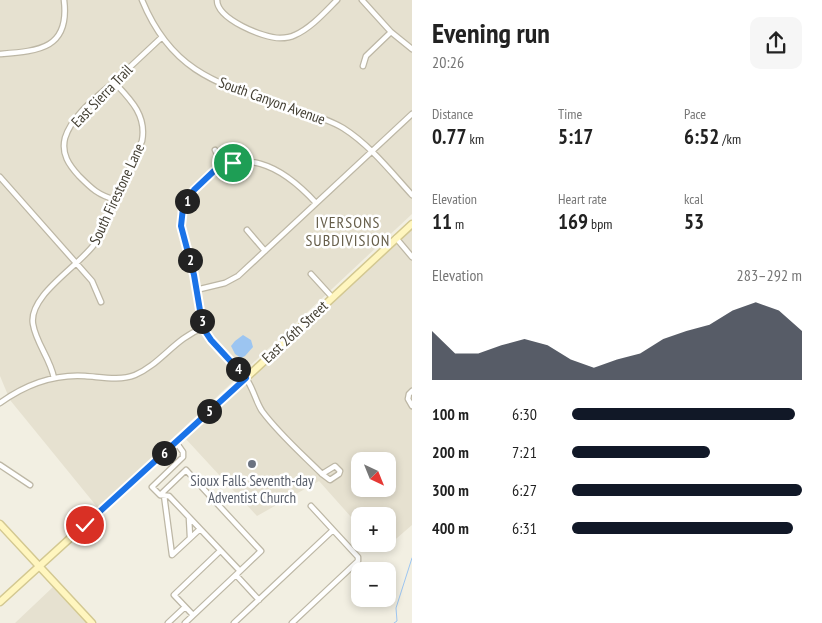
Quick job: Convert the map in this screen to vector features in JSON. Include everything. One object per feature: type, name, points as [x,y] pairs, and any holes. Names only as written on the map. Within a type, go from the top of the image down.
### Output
[{"type":"main road","name":"East 26th Street","points":[[0,602],[412,224]]},
{"type":"main road","points":[[0,524],[88,622]]},
{"type":"street","points":[[0,54],[34,52],[48,45],[58,35],[64,25],[66,13],[64,0]]},
{"type":"street","name":"South Canyon Avenue","points":[[142,0],[151,20],[162,37],[178,55],[199,73],[227,86],[326,120],[348,132],[372,151],[412,194]]},
{"type":"street","points":[[217,0],[220,9],[232,20],[264,35],[288,38],[302,31],[337,0]]},
{"type":"street","points":[[362,0],[391,32],[412,49]]},
{"type":"street","points":[[364,66],[366,56],[391,32]]},
{"type":"street","name":"East Sierra Trail","points":[[116,200],[107,198],[92,190],[66,160],[65,139],[75,119],[162,37]]},
{"type":"street","name":"South Firestone Lane","points":[[54,378],[48,356],[36,336],[33,314],[38,301],[45,293],[89,252],[96,242],[140,149],[144,134],[140,112],[114,82]]},
{"type":"street","points":[[196,290],[232,280],[412,114]]},
{"type":"street","points":[[215,150],[223,166]]},
{"type":"street","points":[[316,203],[293,181],[269,166],[249,162],[223,166],[208,176],[194,190],[187,200],[181,215],[181,226],[203,328],[211,340],[246,378],[255,399],[264,413],[322,474]]},
{"type":"street","points":[[0,177],[78,263],[92,281],[100,302]]},
{"type":"street","points":[[246,230],[265,251]]},
{"type":"street","points":[[396,238],[412,257]]},
{"type":"street","points":[[311,274],[332,297]]},
{"type":"street","points":[[0,403],[28,386],[54,378],[66,376],[133,376],[153,363],[188,334],[203,328]]},
{"type":"street","points":[[412,391],[408,399],[412,406]]},
{"type":"street","points":[[176,442],[183,452],[183,457],[152,487],[162,495],[168,496],[200,529],[259,600]]},
{"type":"street","points":[[0,465],[30,485]]},
{"type":"street","points":[[162,495],[186,470],[261,551],[185,623]]},
{"type":"street","points":[[162,495],[172,555],[200,529]]},
{"type":"street","points":[[292,623],[358,561],[358,557],[311,506]]},
{"type":"street","points":[[189,518],[190,538]]},
{"type":"street","points":[[234,623],[333,530]]},
{"type":"street","points":[[193,615],[174,595],[220,551]]},
{"type":"street","points":[[168,623],[185,607]]},
{"type":"shaded area","points":[[0,0],[412,0],[412,214],[98,508],[10,400],[0,376]]},
{"type":"shaded area","points":[[412,230],[412,525],[396,539],[396,507],[351,507],[351,517],[319,481],[257,516],[185,438]]},
{"type":"shaded area","points":[[53,587],[86,623],[15,623]]},
{"type":"water","points":[[243,335],[251,340],[253,347],[241,358],[235,354],[231,346]]},
{"type":"waterway","points":[[394,623],[397,621],[396,608],[412,558]]},
{"type":"place","name":"Sioux Falls Seventh-day Adventist Church","points":[[252,464]]},
{"type":"district","name":"IVERSONS SUBDIVISION","points":[[348,231]]},
{"type":"route","points":[[85,525],[246,378],[211,340],[203,328],[194,275],[181,226],[183,208],[194,190],[214,171],[233,163]]}]
